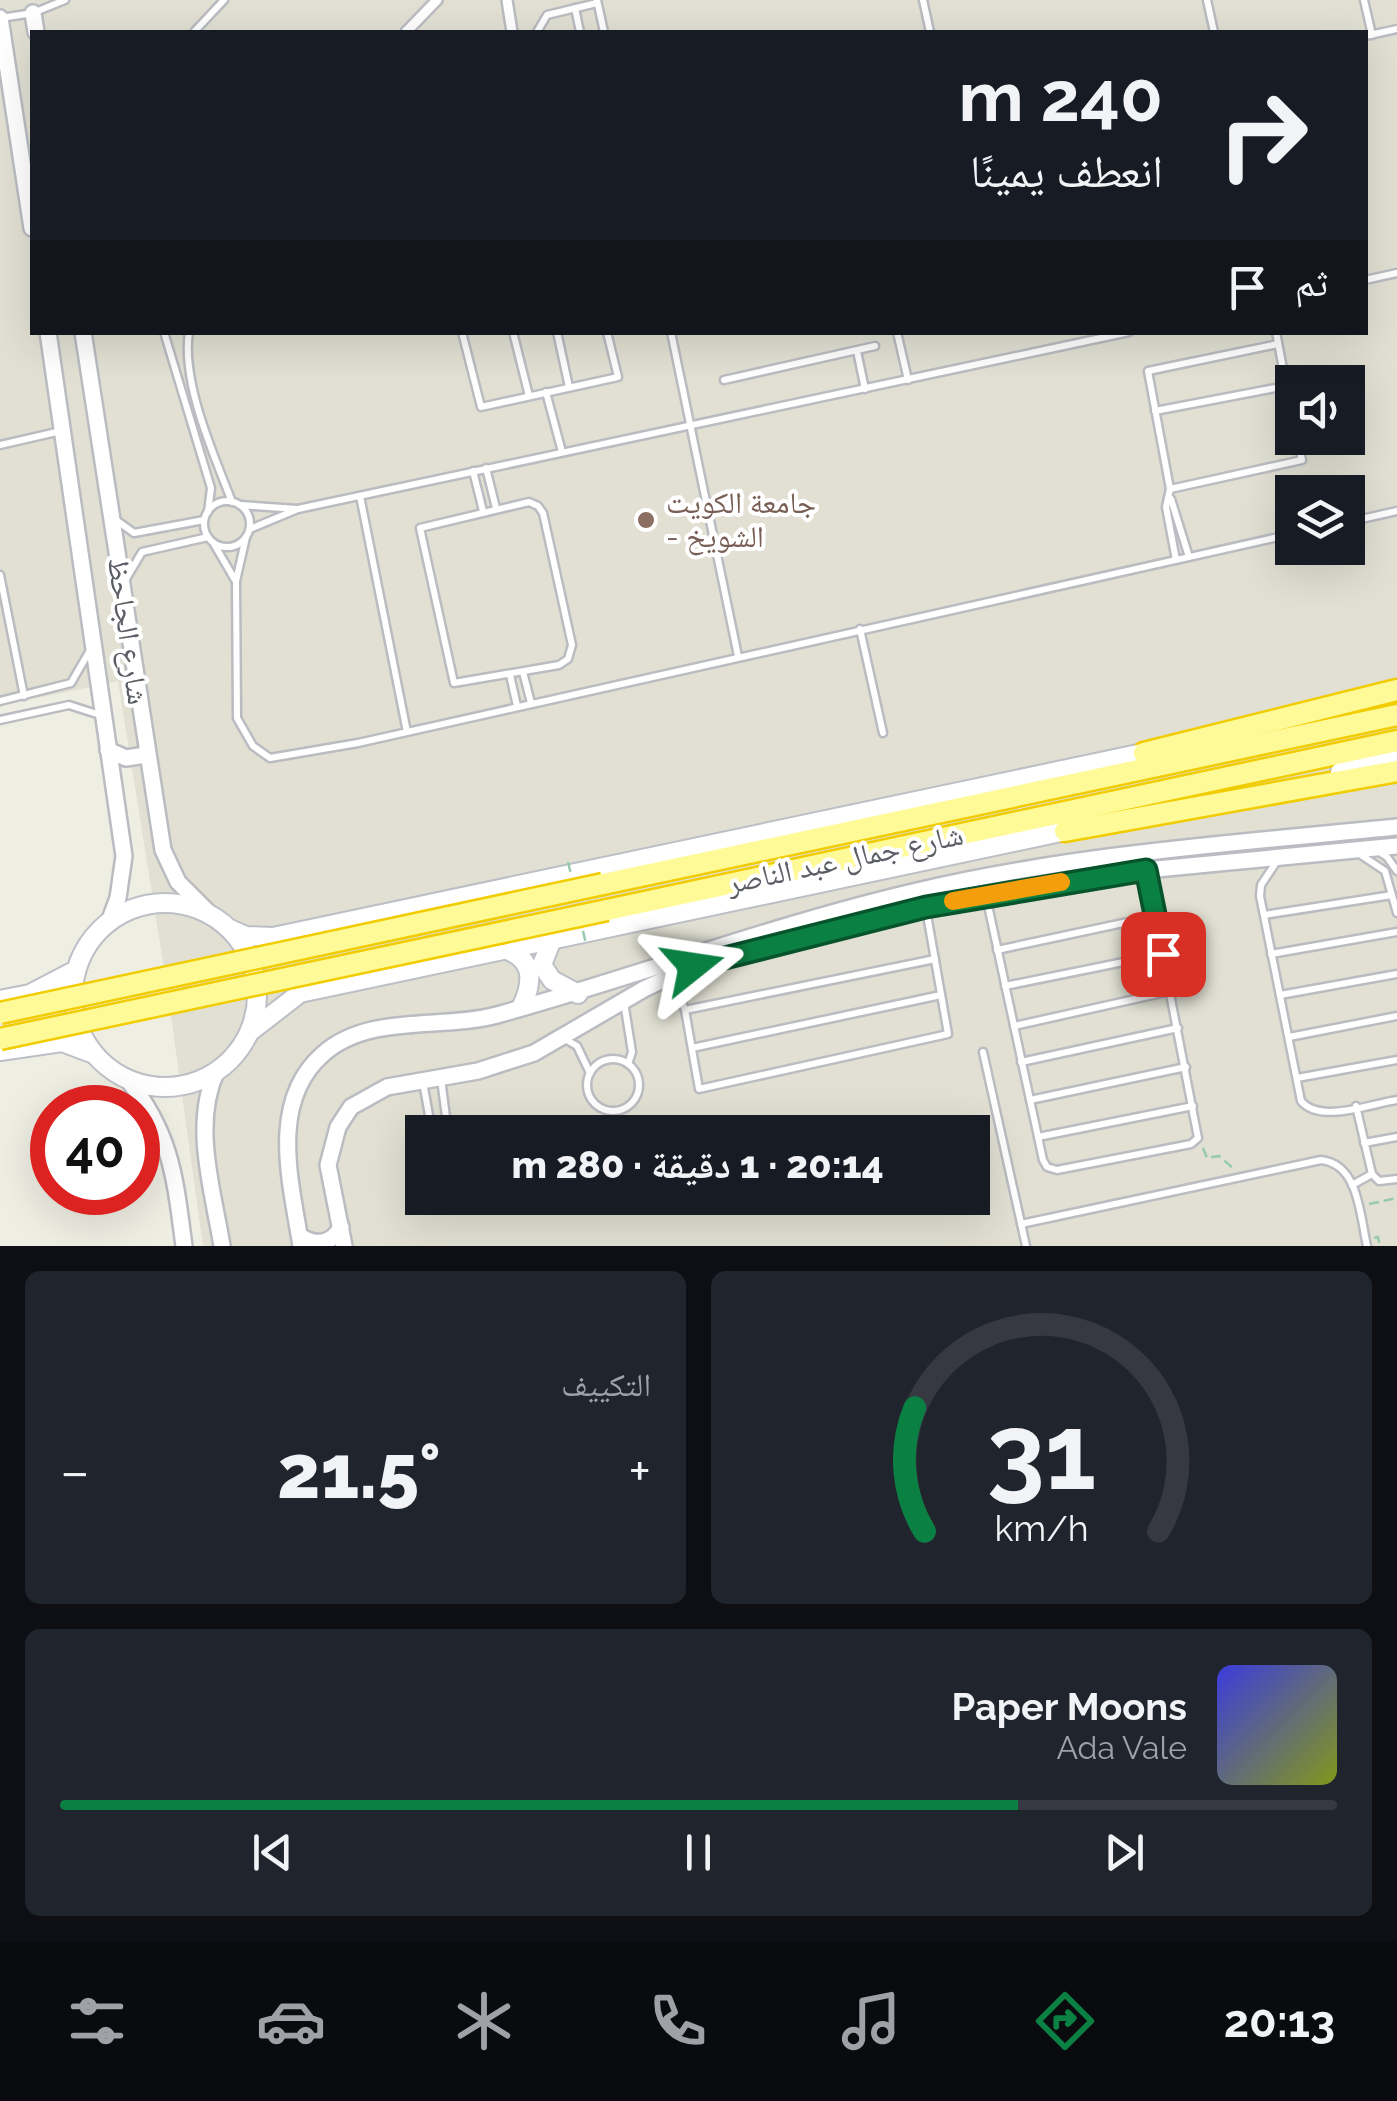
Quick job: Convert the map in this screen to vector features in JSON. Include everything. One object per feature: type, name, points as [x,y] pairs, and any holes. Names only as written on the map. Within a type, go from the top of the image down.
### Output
[{"type":"highway","points":[[1144,752],[1397,690]]},
{"type":"highway","name":"شارع جمال عبد الناصر","points":[[0,1013],[1397,715]]},
{"type":"highway","name":"شارع جمال عبد الناصر","points":[[0,1039],[1397,741]]},
{"type":"highway","points":[[1065,831],[1397,771]]},
{"type":"main road","points":[[94,1054],[74,1012],[76,970],[93,937],[109,922],[139,906],[187,905],[246,936],[274,937],[1397,699]]},
{"type":"main road","points":[[251,1031],[300,993],[1397,760]]},
{"type":"main road","points":[[0,1051],[62,1042],[94,1054],[128,1080],[172,1087],[216,1072],[238,1052],[251,1031],[258,1004],[256,977],[246,951],[230,929]]},
{"type":"main road","points":[[552,939],[542,965],[552,980],[578,994]]},
{"type":"main road","points":[[504,949],[520,956],[530,971],[531,986],[522,1006]]},
{"type":"main road","points":[[0,1000],[30,994],[76,970]]},
{"type":"street","points":[[408,30],[437,0]]},
{"type":"street","points":[[507,0],[512,30]]},
{"type":"street","points":[[33,12],[36,30]]},
{"type":"street","points":[[0,18],[30,215]]},
{"type":"street","points":[[18,134],[30,124]]},
{"type":"street","name":"شارع الجاحظ","points":[[48,335],[124,856],[118,898],[109,922]]},
{"type":"street","name":"شارع الجاحظ","points":[[83,335],[146,754],[168,863],[178,882],[210,914]]},
{"type":"street","points":[[108,750],[126,758],[146,754]]},
{"type":"street","points":[[341,1228],[336,1236],[318,1244],[300,1241],[287,1136],[288,1113],[307,1070],[325,1052],[367,1030],[495,1016],[578,994],[660,962],[923,889],[1397,827]]},
{"type":"street","points":[[1212,854],[1280,856],[1397,846]]},
{"type":"street","points":[[344,1246],[328,1165],[338,1127],[352,1108],[369,1096],[534,1053],[671,975],[781,942],[985,895],[1146,870],[1168,859]]},
{"type":"street","points":[[216,1072],[205,1100],[204,1126],[222,1246]]},
{"type":"street","points":[[128,1080],[154,1115],[171,1154],[184,1246]]},
{"type":"lane","points":[[0,18],[66,0]]},
{"type":"lane","points":[[196,30],[224,0]]},
{"type":"lane","points":[[923,0],[930,30]]},
{"type":"lane","points":[[1207,0],[1214,30]]},
{"type":"lane","points":[[1364,0],[1367,30]]},
{"type":"lane","points":[[538,30],[547,15],[597,2],[604,30]]},
{"type":"lane","points":[[574,8],[580,30]]},
{"type":"lane","points":[[1368,35],[1397,29]]},
{"type":"lane","points":[[1368,279],[1397,273]]},
{"type":"lane","points":[[165,335],[210,488],[206,516],[211,541],[236,581]]},
{"type":"lane","points":[[189,335],[186,351],[203,422],[236,503],[250,520],[236,581],[237,718],[253,746],[270,758],[407,732],[1275,538]]},
{"type":"lane","points":[[463,335],[481,407],[618,377],[608,335]]},
{"type":"lane","points":[[514,335],[529,396]]},
{"type":"lane","points":[[558,335],[570,388]]},
{"type":"lane","points":[[672,335],[738,656]]},
{"type":"lane","points":[[898,335],[908,380]]},
{"type":"lane","points":[[122,589],[142,552],[211,541],[232,547],[248,533],[298,509],[1115,335]]},
{"type":"lane","points":[[1264,335],[1266,346]]},
{"type":"lane","points":[[1276,335],[1282,365]]},
{"type":"lane","points":[[1189,557],[1170,494],[1148,371],[1278,344]]},
{"type":"lane","points":[[724,380],[875,346]]},
{"type":"lane","points":[[857,350],[865,389]]},
{"type":"lane","points":[[1155,411],[1275,388]]},
{"type":"lane","points":[[546,392],[562,452]]},
{"type":"lane","points":[[0,444],[62,431]]},
{"type":"lane","points":[[1170,494],[1302,460],[1301,455]]},
{"type":"lane","points":[[486,468],[496,508]]},
{"type":"lane","points":[[474,471],[484,511]]},
{"type":"lane","points":[[1170,494],[1166,507],[1176,560]]},
{"type":"lane","points":[[360,496],[407,732]]},
{"type":"lane","points":[[110,515],[134,533],[206,516],[222,502],[298,509]]},
{"type":"lane","points":[[528,502],[538,506],[572,645],[568,659],[559,665],[454,683],[419,532],[423,525],[484,511],[528,502]]},
{"type":"lane","points":[[1365,518],[1397,511]]},
{"type":"lane","points":[[0,575],[24,696]]},
{"type":"lane","points":[[860,629],[883,733]]},
{"type":"lane","points":[[0,701],[71,683],[91,646]]},
{"type":"lane","points":[[523,672],[530,703]]},
{"type":"lane","points":[[510,675],[517,706]]},
{"type":"lane","points":[[0,720],[69,705],[103,716]]},
{"type":"lane","points":[[1372,848],[1387,857],[1397,872]]},
{"type":"lane","points":[[1351,850],[1379,864],[1397,913]]},
{"type":"lane","points":[[1280,856],[1261,886],[1301,1101],[1308,1109],[1323,1113],[1397,1100]]},
{"type":"lane","points":[[985,895],[1042,1160],[1047,1167],[1057,1170],[1191,1144],[1198,1138],[1146,870]]},
{"type":"lane","points":[[1264,915],[1392,895]]},
{"type":"lane","points":[[671,975],[685,1010],[699,1089],[948,1034],[926,907]]},
{"type":"lane","points":[[997,950],[1156,916]]},
{"type":"lane","points":[[1271,954],[1397,932]]},
{"type":"lane","points":[[1005,986],[1163,954]]},
{"type":"lane","points":[[685,1010],[935,959]]},
{"type":"lane","points":[[1280,995],[1397,974]]},
{"type":"lane","points":[[1014,1026],[1170,991]]},
{"type":"lane","points":[[692,1048],[941,995]]},
{"type":"lane","points":[[624,1000],[632,1052],[628,1064]]},
{"type":"lane","points":[[1289,1037],[1397,1016]]},
{"type":"lane","points":[[1021,1062],[1178,1028]]},
{"type":"lane","points":[[562,1038],[577,1046],[590,1074]]},
{"type":"lane","points":[[983,1052],[1026,1246]]},
{"type":"lane","points":[[606,1060],[628,1064],[637,1076],[638,1090],[631,1103],[618,1110],[604,1110],[592,1101],[587,1088],[590,1074],[606,1060]]},
{"type":"lane","points":[[1297,1078],[1397,1060]]},
{"type":"lane","points":[[1030,1100],[1186,1067]]},
{"type":"lane","points":[[441,1078],[446,1115]]},
{"type":"lane","points":[[423,1080],[429,1115]]},
{"type":"lane","points":[[1038,1137],[1194,1106]]},
{"type":"lane","points":[[1356,1106],[1372,1174],[1379,1181],[1397,1179]]},
{"type":"lane","points":[[1364,1143],[1397,1137]]},
{"type":"lane","points":[[1021,1224],[1321,1160],[1341,1167],[1352,1185],[1367,1246]]},
{"type":"lane","points":[[1352,1185],[1372,1174]]},
{"type":"path","points":[[1198,1138],[1208,1158],[1219,1156],[1243,1176]]},
{"type":"path","points":[[1358,1206],[1397,1198]]},
{"type":"shaded area","name":"جامعة الكويت - الشويخ","points":[[0,0],[1397,0],[1397,1246],[203,1246],[118,681],[0,706]]},
{"type":"slow traffic","points":[[953,901],[1061,882]]},
{"type":"place","name":"جامعة الكويت - الشويخ","points":[[646,520]]},
{"type":"route","points":[[693,966],[926,907],[1146,870],[1163,954]]}]
